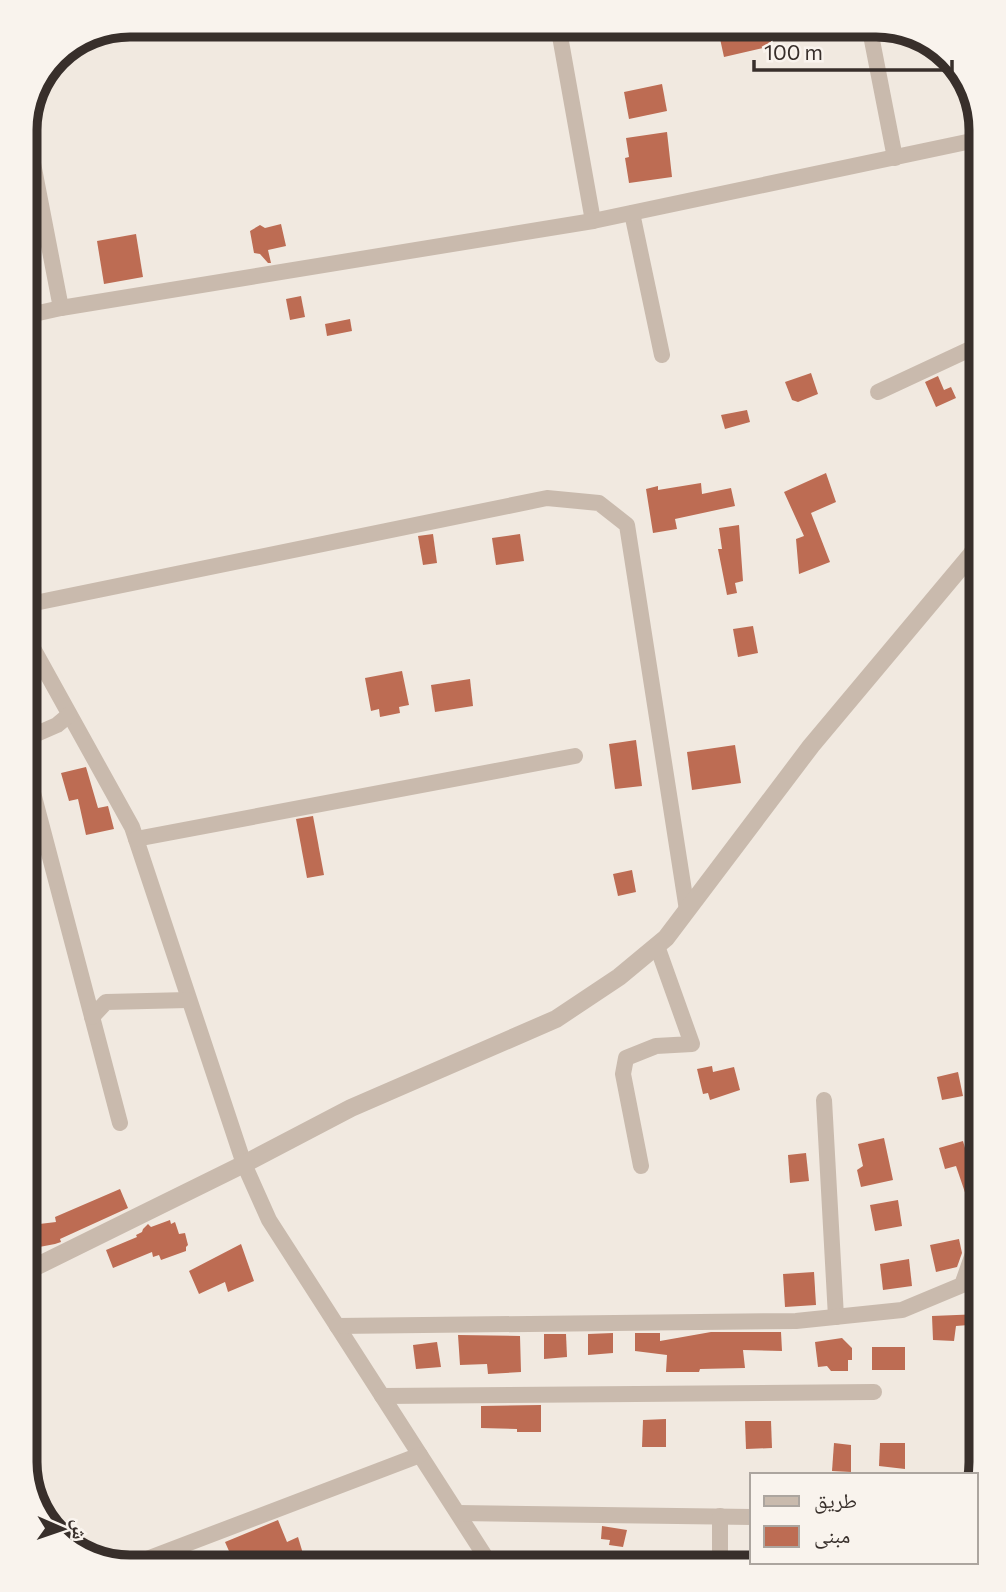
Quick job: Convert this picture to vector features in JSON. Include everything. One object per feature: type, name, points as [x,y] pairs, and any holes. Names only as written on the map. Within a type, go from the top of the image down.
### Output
[{"type":"street","points":[[560,37],[593,221]]},
{"type":"street","points":[[871,37],[895,158]]},
{"type":"street","points":[[37,313],[593,221],[969,142]]},
{"type":"street","points":[[37,184],[61,308]]},
{"type":"street","points":[[632,213],[662,355]]},
{"type":"street","points":[[878,391],[969,350]]},
{"type":"street","points":[[37,603],[547,498],[598,503],[627,525],[687,910]]},
{"type":"street","points":[[37,1266],[351,1108],[556,1019],[619,977],[666,938],[811,746],[969,557]]},
{"type":"street","points":[[37,656],[132,827],[244,1164],[270,1220],[484,1555]]},
{"type":"street","points":[[37,734],[57,725],[69,715]]},
{"type":"street","points":[[136,839],[575,756]]},
{"type":"street","points":[[37,808],[120,1123]]},
{"type":"street","points":[[641,1166],[623,1074],[626,1058],[656,1045],[692,1044],[657,946]]},
{"type":"street","points":[[92,1017],[106,1002],[188,1000]]},
{"type":"street","points":[[824,1100],[836,1317]]},
{"type":"street","points":[[337,1326],[788,1321],[836,1317],[902,1310],[962,1285],[969,1266]]},
{"type":"street","points":[[382,1396],[874,1392]]},
{"type":"street","points":[[177,1555],[420,1455]]},
{"type":"street","points":[[458,1513],[750,1517]]},
{"type":"street","points":[[720,1516],[720,1555]]},
{"type":"building","points":[[720,37],[770,37],[772,46],[724,57]]},
{"type":"building","points":[[662,84],[667,111],[629,119],[624,92]]},
{"type":"building","points":[[667,132],[672,177],[629,183],[625,158],[629,157],[626,138]]},
{"type":"building","points":[[281,224],[286,246],[268,250],[271,263],[268,263],[260,254],[254,253],[250,231],[260,225],[265,228]]},
{"type":"building","points":[[136,234],[143,277],[104,284],[97,241]]},
{"type":"building","points":[[301,296],[305,317],[290,320],[286,299]]},
{"type":"building","points":[[350,319],[352,331],[327,336],[325,324]]},
{"type":"building","points":[[811,373],[818,394],[798,402],[792,400],[785,382]]},
{"type":"building","points":[[938,376],[944,390],[951,387],[956,398],[936,407],[925,382]]},
{"type":"building","points":[[747,410],[750,422],[725,429],[721,415]]},
{"type":"building","points":[[826,473],[836,502],[811,513],[830,562],[799,574],[796,539],[804,536],[784,492]]},
{"type":"building","points":[[701,483],[702,494],[731,488],[735,506],[675,519],[677,529],[653,533],[646,489],[658,486],[658,490]]},
{"type":"building","points":[[739,525],[743,581],[735,583],[737,593],[727,595],[718,549],[722,549],[719,528]]},
{"type":"building","points":[[433,534],[437,563],[423,565],[418,536]]},
{"type":"building","points":[[520,534],[524,561],[496,565],[492,538]]},
{"type":"building","points":[[753,626],[758,653],[738,657],[733,629]]},
{"type":"building","points":[[402,671],[409,705],[399,707],[400,713],[380,717],[379,709],[371,711],[365,678]]},
{"type":"building","points":[[470,679],[473,706],[435,712],[431,685]]},
{"type":"building","points":[[636,740],[642,786],[615,789],[609,744]]},
{"type":"building","points":[[735,745],[741,783],[692,790],[687,752]]},
{"type":"building","points":[[86,767],[98,808],[108,806],[114,829],[86,835],[78,799],[69,801],[61,773]]},
{"type":"building","points":[[313,816],[324,875],[307,878],[296,819]]},
{"type":"building","points":[[632,870],[636,892],[618,896],[613,874]]},
{"type":"building","points":[[712,1066],[713,1072],[734,1067],[740,1090],[710,1100],[708,1093],[703,1094],[697,1069]]},
{"type":"building","points":[[958,1072],[963,1096],[942,1100],[937,1077]]},
{"type":"building","points":[[884,1138],[893,1180],[861,1187],[857,1170],[863,1166],[858,1144]]},
{"type":"building","points":[[963,1141],[969,1162],[969,1204],[956,1166],[945,1169],[939,1148]]},
{"type":"building","points":[[806,1153],[809,1181],[790,1183],[788,1155]]},
{"type":"building","points":[[120,1189],[128,1208],[60,1239],[61,1242],[37,1247],[37,1224],[56,1222],[55,1217]]},
{"type":"building","points":[[898,1200],[902,1226],[875,1231],[870,1205]]},
{"type":"building","points":[[170,1220],[171,1224],[175,1222],[179,1234],[185,1233],[188,1245],[186,1251],[161,1260],[159,1255],[153,1257],[152,1252],[113,1268],[106,1250],[137,1237],[148,1224],[151,1227]]},
{"type":"building","points":[[959,1239],[962,1253],[957,1267],[936,1272],[930,1245]]},
{"type":"building","points":[[241,1244],[254,1281],[228,1292],[225,1282],[199,1294],[189,1271]]},
{"type":"building","points":[[909,1259],[912,1286],[883,1290],[880,1264]]},
{"type":"building","points":[[814,1272],[816,1305],[785,1307],[783,1274]]},
{"type":"building","points":[[969,1314],[969,1325],[956,1326],[954,1341],[933,1340],[932,1316]]},
{"type":"building","points":[[711,1332],[781,1332],[782,1351],[743,1350],[745,1368],[666,1372],[667,1355],[635,1351],[635,1333],[660,1333],[660,1341]]},
{"type":"building","points":[[613,1333],[613,1353],[588,1355],[588,1334]]},
{"type":"building","points":[[544,1334],[566,1334],[567,1357],[544,1359]]},
{"type":"building","points":[[458,1335],[520,1336],[521,1372],[488,1374],[487,1364],[460,1365]]},
{"type":"building","points":[[842,1338],[852,1348],[848,1371],[831,1371],[827,1366],[818,1367],[815,1342]]},
{"type":"building","points":[[437,1342],[441,1367],[416,1369],[413,1345]]},
{"type":"building","points":[[872,1347],[905,1347],[905,1370],[872,1370]]},
{"type":"building","points":[[541,1405],[541,1432],[481,1428],[481,1406]]},
{"type":"building","points":[[666,1419],[666,1447],[642,1447],[643,1420]]},
{"type":"building","points":[[745,1421],[771,1421],[772,1448],[746,1449]]},
{"type":"building","points":[[834,1443],[851,1445],[851,1472],[832,1471]]},
{"type":"building","points":[[880,1443],[905,1443],[905,1469],[879,1466]]},
{"type":"building","points":[[278,1520],[287,1542],[298,1537],[303,1555],[231,1555],[225,1542]]},
{"type":"building","points":[[602,1526],[627,1530],[623,1547],[609,1545],[610,1540],[601,1539]]}]
